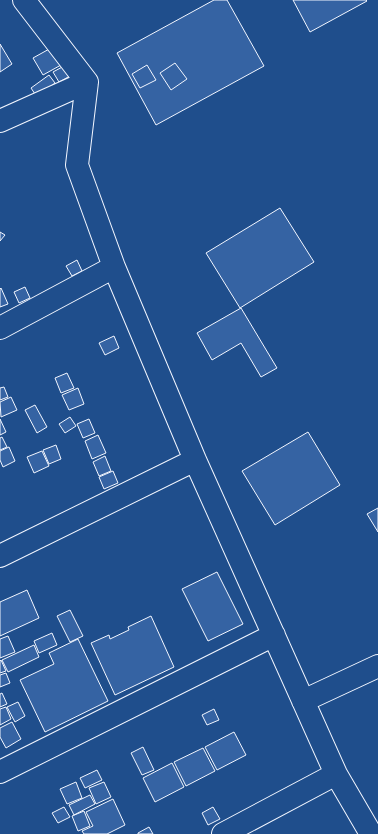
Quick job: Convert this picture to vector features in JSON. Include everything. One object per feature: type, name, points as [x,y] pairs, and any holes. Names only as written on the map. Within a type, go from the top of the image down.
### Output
[{"type":"street","points":[[24,0],[87,82],[78,165],[114,267],[195,460],[336,774],[371,834]]},
{"type":"street","points":[[0,121],[87,82]]},
{"type":"street","points":[[0,328],[114,267]]},
{"type":"street","points":[[0,556],[195,460]]},
{"type":"street","points":[[0,772],[274,636]]},
{"type":"street","points":[[303,701],[378,666]]},
{"type":"street","points":[[223,834],[336,774]]},
{"type":"building","points":[[214,0],[227,0],[264,66],[156,125],[117,53]]},
{"type":"building","points":[[293,0],[366,0],[367,1],[310,32]]},
{"type":"building","points":[[0,44],[12,64],[0,72]]},
{"type":"building","points":[[51,48],[61,65],[43,75],[33,58]]},
{"type":"building","points":[[175,63],[187,79],[171,90],[160,73]]},
{"type":"building","points":[[147,65],[156,80],[140,88],[132,74]]},
{"type":"building","points":[[64,66],[70,76],[59,82],[53,72]]},
{"type":"building","points":[[49,75],[55,83],[37,97],[31,88]]},
{"type":"building","points":[[280,208],[314,262],[240,308],[206,253]]},
{"type":"building","points":[[0,232],[5,235],[0,241]]},
{"type":"building","points":[[77,260],[82,271],[72,276],[66,266]]},
{"type":"building","points":[[25,287],[30,298],[19,303],[14,292]]},
{"type":"building","points":[[1,288],[8,304],[0,307],[0,289]]},
{"type":"building","points":[[241,308],[277,368],[261,377],[241,343],[212,360],[197,333]]},
{"type":"building","points":[[114,336],[119,348],[105,355],[99,343]]},
{"type":"building","points":[[67,373],[74,388],[61,393],[55,378]]},
{"type":"building","points":[[4,387],[8,397],[0,400],[0,388]]},
{"type":"building","points":[[78,388],[84,404],[69,410],[62,395]]},
{"type":"building","points":[[11,397],[17,410],[1,417],[0,402]]},
{"type":"building","points":[[35,405],[47,427],[37,433],[25,410]]},
{"type":"building","points":[[70,417],[76,426],[65,433],[59,424]]},
{"type":"building","points":[[0,419],[6,432],[0,435]]},
{"type":"building","points":[[89,419],[95,433],[83,438],[77,424]]},
{"type":"building","points":[[308,432],[340,485],[275,525],[242,471]]},
{"type":"building","points":[[98,435],[106,453],[92,459],[85,441]]},
{"type":"building","points":[[2,437],[7,447],[0,450],[0,438]]},
{"type":"building","points":[[56,445],[61,459],[49,464],[43,450]]},
{"type":"building","points":[[9,447],[15,461],[3,467],[0,460],[0,451]]},
{"type":"building","points":[[42,451],[49,466],[34,473],[27,457]]},
{"type":"building","points":[[105,456],[111,471],[99,476],[93,462]]},
{"type":"building","points":[[113,471],[118,483],[104,489],[99,477]]},
{"type":"building","points":[[378,508],[378,532],[367,514]]},
{"type":"building","points":[[217,572],[243,624],[208,641],[182,589]]},
{"type":"building","points":[[27,590],[39,618],[0,636],[0,602]]},
{"type":"building","points":[[70,610],[83,636],[70,642],[57,616]]},
{"type":"building","points":[[151,616],[174,667],[115,695],[91,643],[109,635],[110,639],[129,630],[128,627]]},
{"type":"building","points":[[52,633],[57,645],[39,653],[34,641]]},
{"type":"building","points":[[8,636],[15,652],[0,658],[0,639]]},
{"type":"building","points":[[78,639],[108,701],[45,732],[20,680],[54,664],[49,653]]},
{"type":"building","points":[[34,645],[39,657],[8,672],[2,660]]},
{"type":"building","points":[[1,660],[6,671],[0,673],[0,661]]},
{"type":"building","points":[[6,673],[10,683],[0,687],[0,675]]},
{"type":"building","points":[[2,693],[7,704],[0,707],[0,694]]},
{"type":"building","points":[[18,702],[25,716],[15,722],[7,707]]},
{"type":"building","points":[[6,707],[11,719],[0,725],[0,709]]},
{"type":"building","points":[[214,709],[219,720],[207,725],[202,715]]},
{"type":"building","points":[[12,722],[21,739],[6,748],[0,737],[0,728]]},
{"type":"building","points":[[234,732],[246,755],[217,770],[205,747]]},
{"type":"building","points":[[143,747],[154,770],[142,775],[131,753]]},
{"type":"building","points":[[203,748],[215,771],[186,786],[174,762]]},
{"type":"building","points":[[172,763],[184,787],[155,802],[143,778]]},
{"type":"building","points":[[97,770],[102,780],[85,788],[80,778]]},
{"type":"building","points":[[76,782],[82,798],[67,804],[60,789]]},
{"type":"building","points":[[104,782],[111,797],[96,804],[89,788]]},
{"type":"building","points":[[90,795],[95,804],[74,815],[69,805]]},
{"type":"building","points":[[113,799],[125,825],[107,834],[84,834],[82,831],[93,826],[86,812]]},
{"type":"building","points":[[64,807],[70,817],[58,823],[52,813]]},
{"type":"building","points":[[213,807],[220,819],[208,825],[202,813]]},
{"type":"building","points":[[84,811],[90,826],[78,831],[72,816]]},
{"type":"building","points":[[149,827],[153,834],[138,834],[138,833]]}]
